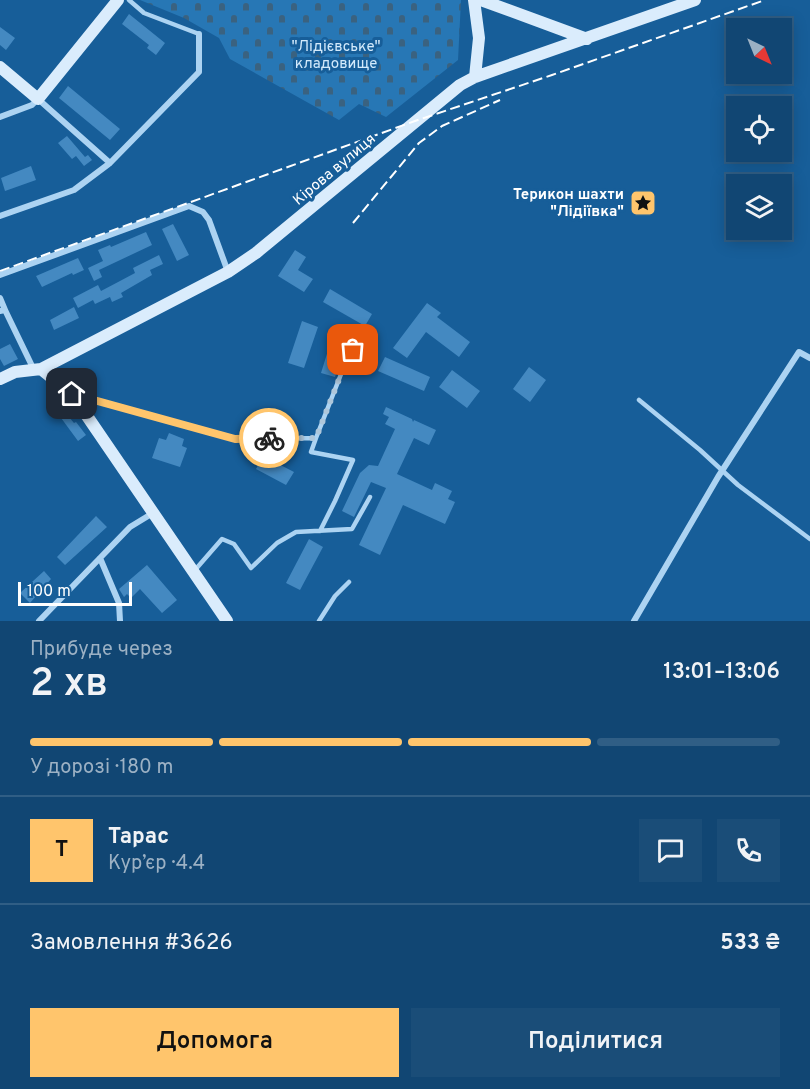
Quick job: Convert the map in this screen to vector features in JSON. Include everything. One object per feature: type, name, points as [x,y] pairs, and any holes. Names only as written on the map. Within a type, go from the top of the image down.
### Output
[{"type":"main road","points":[[0,67],[38,99],[118,0]]},
{"type":"main road","points":[[474,0],[479,38],[475,77]]},
{"type":"main road","points":[[481,0],[510,5],[587,39]]},
{"type":"main road","name":"Кірова вулиця","points":[[0,379],[15,372],[38,370],[228,272],[256,253],[451,92],[475,77],[695,0]]},
{"type":"main road","points":[[38,370],[72,394],[227,621]]},
{"type":"street","points":[[659,13],[668,0]]},
{"type":"street","points":[[0,216],[74,190],[110,163],[199,72],[199,34]]},
{"type":"street","points":[[0,117],[32,105],[38,99],[110,163]]},
{"type":"street","points":[[0,275],[189,206],[203,212],[209,220],[228,272]]},
{"type":"street","points":[[0,298],[3,311],[38,370]]},
{"type":"street","points":[[634,621],[717,477],[799,352],[810,358]]},
{"type":"street","points":[[39,621],[130,527],[153,513]]},
{"type":"street","points":[[100,558],[119,603],[120,621]]},
{"type":"lane","points":[[129,0],[144,13],[199,34]]},
{"type":"lane","points":[[320,531],[353,460],[311,452],[345,364],[360,337]]},
{"type":"lane","points":[[72,394],[235,439],[316,438]]},
{"type":"lane","points":[[639,400],[700,450],[738,485],[810,539]]},
{"type":"lane","points":[[194,573],[222,539],[234,544],[250,568],[277,543],[296,532],[352,529],[370,497]]},
{"type":"lane","points":[[319,621],[335,596],[350,582]]},
{"type":"green space","name":"\"Лідієвське\" кладовище","points":[[140,0],[461,0],[458,60],[386,117],[359,104],[339,120],[230,59],[219,38],[184,18]]},
{"type":"building","points":[[129,14],[165,43],[156,55],[147,48],[149,45],[122,24]]},
{"type":"building","points":[[0,27],[15,38],[6,50],[0,45]]},
{"type":"building","points":[[68,86],[120,129],[110,140],[59,98]]},
{"type":"building","points":[[67,136],[85,157],[88,155],[92,160],[84,166],[76,156],[72,159],[58,143]]},
{"type":"building","points":[[31,166],[36,180],[5,191],[1,178]]},
{"type":"building","points":[[173,224],[189,255],[177,261],[162,229]]},
{"type":"building","points":[[146,232],[152,245],[99,270],[102,277],[94,281],[88,268],[103,261],[98,250]]},
{"type":"building","points":[[295,250],[306,257],[298,270],[313,279],[304,292],[278,276]]},
{"type":"building","points":[[159,255],[163,264],[150,270],[152,275],[121,293],[123,297],[112,302],[110,297],[95,304],[93,300],[78,308],[73,298],[98,285],[101,291],[135,273],[133,268]]},
{"type":"building","points":[[78,258],[84,270],[42,287],[36,276]]},
{"type":"building","points":[[330,289],[372,314],[365,326],[323,302]]},
{"type":"building","points":[[427,303],[441,313],[437,317],[470,342],[459,357],[426,332],[407,358],[393,348]]},
{"type":"building","points":[[74,307],[79,318],[54,330],[50,320]]},
{"type":"building","points":[[302,321],[318,327],[304,368],[288,363]]},
{"type":"building","points":[[335,328],[349,332],[335,377],[321,373]]},
{"type":"building","points":[[10,344],[18,359],[4,366],[0,359],[0,349]]},
{"type":"building","points":[[385,357],[430,377],[424,391],[378,371]]},
{"type":"building","points":[[529,367],[546,380],[530,402],[513,389]]},
{"type":"building","points":[[452,370],[480,391],[467,408],[439,387]]},
{"type":"building","points":[[57,403],[86,435],[78,441],[53,407]]},
{"type":"building","points":[[386,407],[412,419],[413,422],[414,420],[436,430],[429,445],[414,438],[397,474],[432,490],[435,483],[452,491],[448,499],[455,502],[445,524],[403,505],[380,555],[359,545],[386,488],[371,482],[354,517],[342,511],[360,473],[369,465],[378,466],[395,429],[385,424],[389,417],[383,414]]},
{"type":"building","points":[[169,433],[184,439],[182,446],[187,448],[180,467],[152,458],[159,438],[166,440]]},
{"type":"building","points":[[263,456],[294,472],[286,485],[256,469]]},
{"type":"building","points":[[96,516],[107,527],[65,565],[57,557]]},
{"type":"building","points":[[309,539],[323,547],[300,590],[286,583]]},
{"type":"building","points":[[147,565],[177,600],[162,613],[140,589],[131,598],[127,594],[124,597],[119,589]]},
{"type":"building","points":[[44,571],[51,579],[30,603],[20,593]]},
{"type":"railway","points":[[0,271],[415,121],[765,0]]},
{"type":"railway","points":[[353,223],[419,143],[442,126],[500,100]]},
{"type":"way so far","points":[[269,438],[316,438],[345,364],[353,350]]},
{"type":"place","name":"Терикон шахти \"Лідіївка\"","points":[[643,203]]},
{"type":"route","points":[[72,394],[235,439],[269,438]]}]
